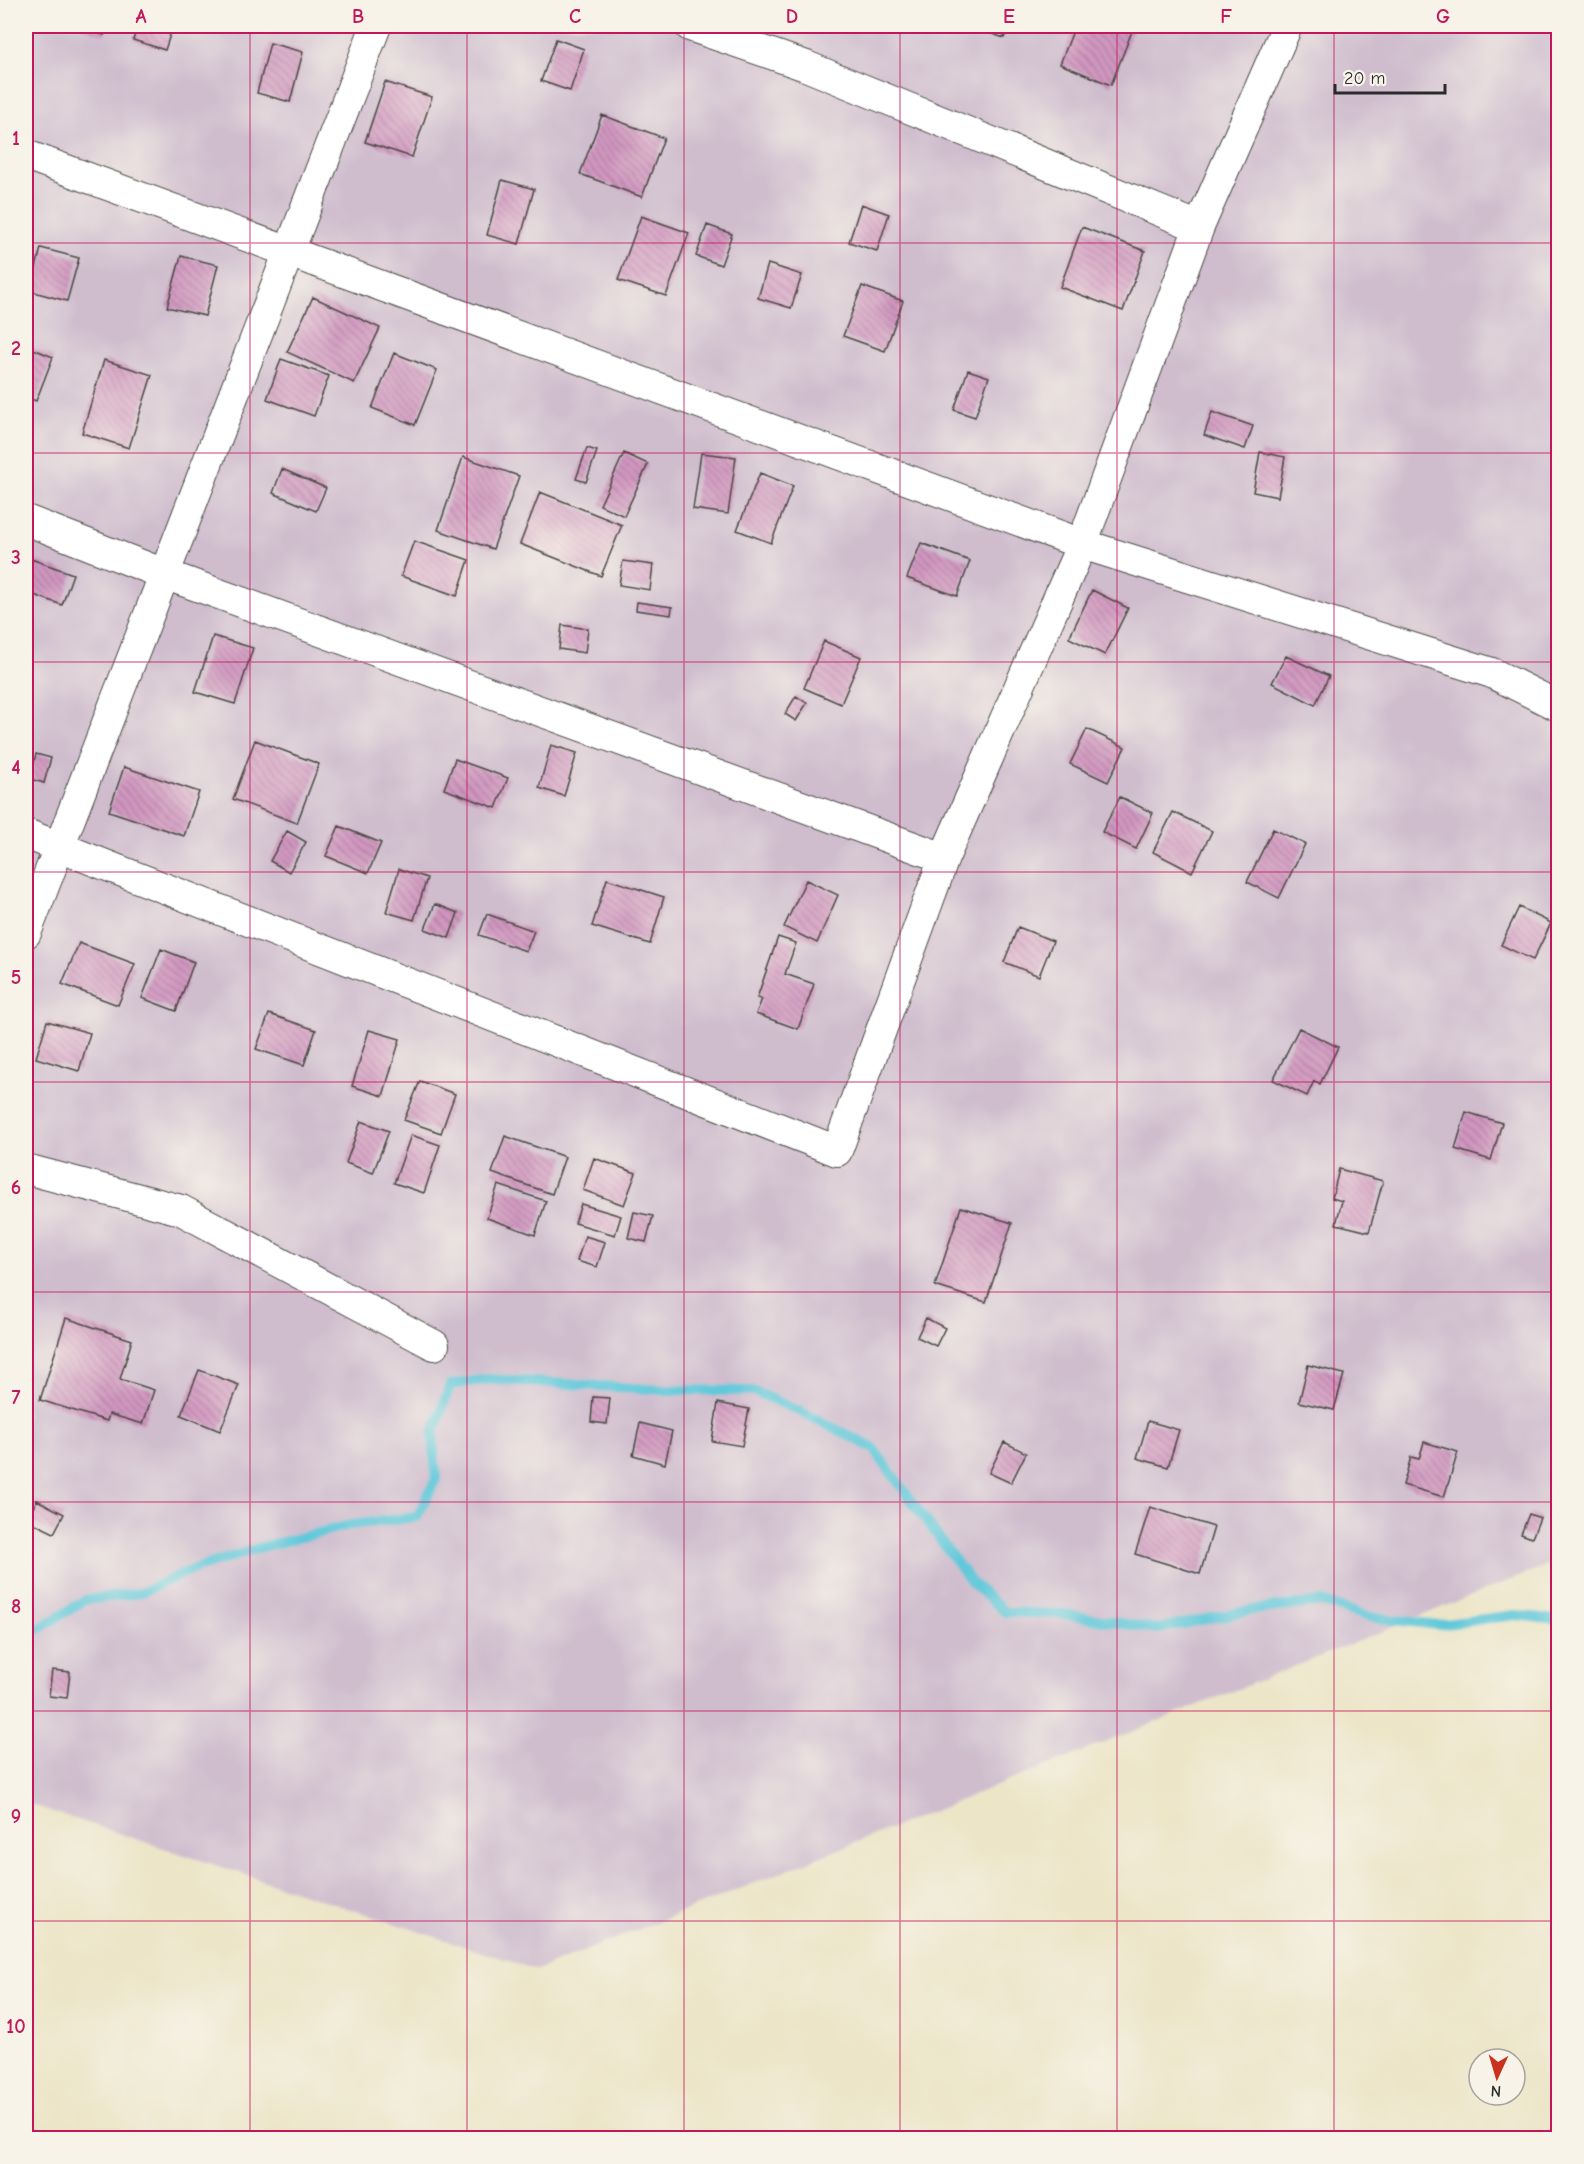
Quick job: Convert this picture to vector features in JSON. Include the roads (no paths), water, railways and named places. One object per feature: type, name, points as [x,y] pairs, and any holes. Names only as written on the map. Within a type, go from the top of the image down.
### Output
[{"type":"street","points":[[26,933],[376,26]]},
{"type":"street","points":[[690,26],[806,66],[1199,227]]},
{"type":"street","points":[[26,834],[837,1150],[944,858],[1082,544],[1199,227],[1287,26]]},
{"type":"street","points":[[26,155],[1082,544],[1492,673],[1558,706]]},
{"type":"street","points":[[26,520],[164,574],[944,858]]},
{"type":"street","points":[[26,1169],[181,1210],[434,1345]]},
{"type":"waterway","points":[[26,1637],[85,1600],[140,1593],[191,1570],[262,1547],[350,1525],[417,1517],[436,1479],[433,1434],[450,1385],[488,1379],[666,1390],[753,1391],[806,1414],[873,1448],[971,1582],[1005,1612],[1064,1614],[1157,1629],[1252,1610],[1322,1602],[1369,1617],[1438,1625],[1515,1615],[1558,1620]]}]
